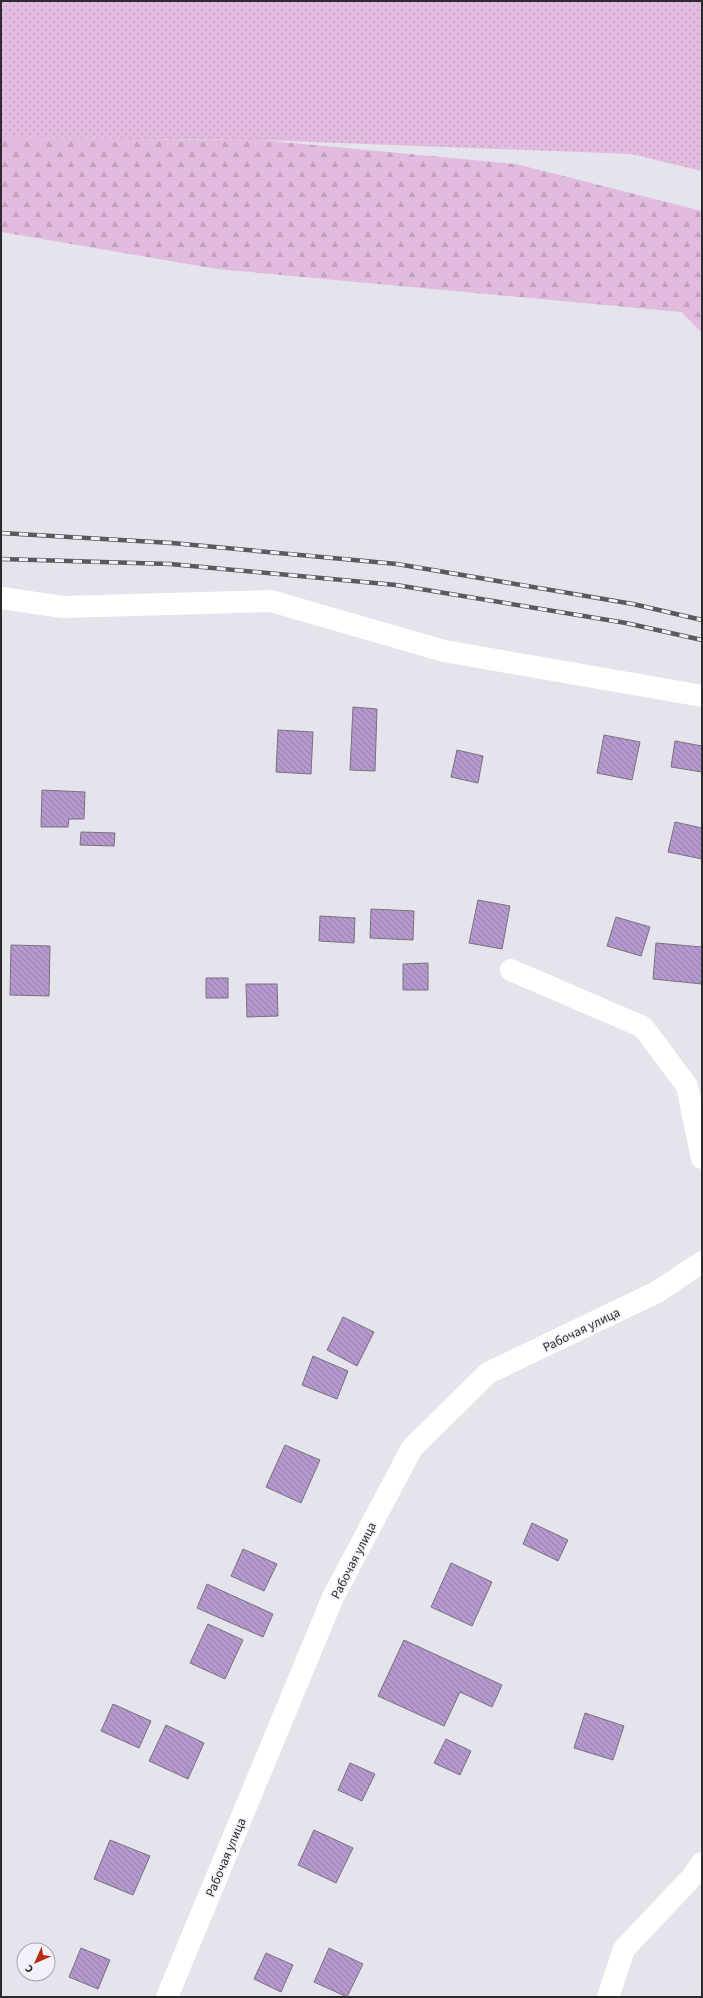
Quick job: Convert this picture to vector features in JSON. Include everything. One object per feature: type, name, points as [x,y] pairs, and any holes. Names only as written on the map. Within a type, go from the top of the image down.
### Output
[{"type":"street","points":[[1,598],[63,607],[271,601],[444,651],[702,696]]},
{"type":"street","points":[[511,970],[643,1026],[687,1086],[702,1158]]},
{"type":"street","name":"Рабочая улица","points":[[167,1997],[333,1597],[412,1448],[488,1373],[657,1292],[702,1262]]},
{"type":"street","points":[[608,1997],[624,1949],[693,1876],[702,1863]]},
{"type":"green space","points":[[1,1],[702,1],[702,171],[631,154],[261,140],[1,138]]},
{"type":"green space","points":[[1,138],[261,140],[516,164],[702,211],[702,333],[681,312],[217,269],[1,232]]},
{"type":"building","points":[[353,707],[377,709],[375,771],[350,770]]},
{"type":"building","points":[[278,730],[313,732],[311,774],[276,772]]},
{"type":"building","points":[[604,735],[640,742],[632,780],[597,773]]},
{"type":"building","points":[[675,741],[702,746],[702,772],[671,767]]},
{"type":"building","points":[[457,750],[483,756],[478,783],[451,777]]},
{"type":"building","points":[[42,790],[85,792],[84,819],[69,819],[68,827],[41,827]]},
{"type":"building","points":[[675,822],[702,828],[702,859],[668,852]]},
{"type":"building","points":[[81,832],[115,833],[114,846],[80,845]]},
{"type":"building","points":[[478,900],[510,906],[502,949],[469,943]]},
{"type":"building","points":[[371,909],[414,911],[413,940],[370,938]]},
{"type":"building","points":[[320,916],[355,918],[354,943],[319,941]]},
{"type":"building","points":[[616,917],[650,927],[641,956],[607,946]]},
{"type":"building","points":[[656,943],[702,947],[702,984],[653,979]]},
{"type":"building","points":[[11,945],[50,946],[49,996],[10,995]]},
{"type":"building","points":[[428,963],[428,990],[403,990],[403,964]]},
{"type":"building","points":[[206,978],[228,978],[228,998],[206,998]]},
{"type":"building","points":[[246,984],[277,984],[278,1016],[247,1017]]},
{"type":"building","points":[[343,1317],[374,1332],[357,1366],[327,1350]]},
{"type":"building","points":[[313,1356],[348,1371],[337,1399],[302,1385]]},
{"type":"building","points":[[285,1445],[320,1460],[301,1503],[266,1487]]},
{"type":"building","points":[[532,1523],[568,1540],[558,1561],[523,1544]]},
{"type":"building","points":[[243,1549],[277,1564],[264,1591],[231,1576]]},
{"type":"building","points":[[451,1563],[492,1582],[472,1626],[431,1607]]},
{"type":"building","points":[[207,1584],[273,1614],[263,1637],[197,1608]]},
{"type":"building","points":[[208,1624],[243,1640],[225,1679],[190,1663]]},
{"type":"building","points":[[404,1640],[502,1685],[492,1707],[460,1692],[444,1726],[378,1696]]},
{"type":"building","points":[[113,1704],[151,1721],[139,1748],[101,1731]]},
{"type":"building","points":[[585,1713],[624,1726],[613,1760],[574,1748]]},
{"type":"building","points":[[166,1725],[204,1743],[188,1779],[149,1761]]},
{"type":"building","points":[[446,1739],[471,1751],[460,1775],[434,1763]]},
{"type":"building","points":[[350,1763],[375,1774],[362,1801],[338,1790]]},
{"type":"building","points":[[314,1830],[353,1848],[336,1883],[298,1865]]},
{"type":"building","points":[[110,1840],[150,1856],[133,1895],[94,1879]]},
{"type":"building","points":[[81,1948],[110,1960],[98,1989],[69,1977]]},
{"type":"building","points":[[329,1948],[363,1964],[347,1997],[314,1982]]},
{"type":"building","points":[[266,1953],[293,1965],[281,1992],[254,1979]]},
{"type":"railway","points":[[1,533],[172,543],[397,564],[633,604],[702,620]]},
{"type":"railway","points":[[1,559],[170,564],[396,585],[626,623],[702,640]]}]
